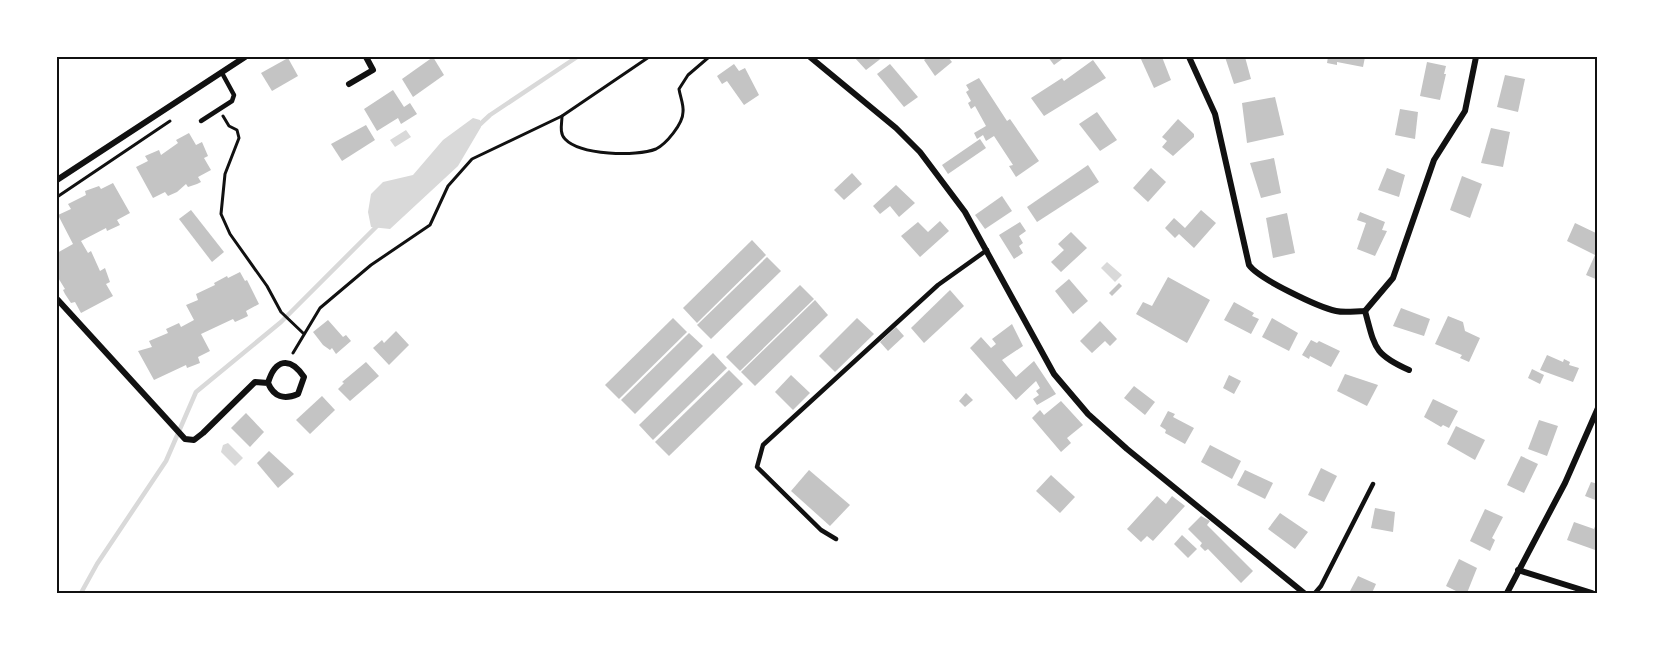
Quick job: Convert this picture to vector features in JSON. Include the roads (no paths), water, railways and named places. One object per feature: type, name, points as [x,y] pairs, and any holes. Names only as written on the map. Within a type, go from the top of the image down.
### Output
[{"type":"street","points":[[57,180],[245,57]]},
{"type":"street","points":[[349,84],[373,70],[366,57]]},
{"type":"street","points":[[810,57],[897,128],[920,152],[965,212],[1054,374],[1088,414],[1127,449],[1304,593]]},
{"type":"street","points":[[1189,57],[1215,114],[1249,265],[1261,275],[1324,307],[1337,311],[1365,311],[1393,278],[1434,160],[1465,111],[1476,57]]},
{"type":"street","points":[[57,299],[172,428],[185,439],[194,440],[203,433],[255,382],[268,382]]},
{"type":"street","points":[[1365,311],[1377,351],[1409,370]]},
{"type":"street","points":[[288,363],[298,368],[304,377],[298,394],[290,398],[280,397],[272,391],[268,382],[271,372],[279,364],[288,363]]},
{"type":"street","points":[[1507,593],[1565,483],[1598,408]]},
{"type":"street","points":[[1518,570],[1592,593]]},
{"type":"lane","points":[[201,121],[232,101],[234,95],[222,73]]},
{"type":"lane","points":[[836,539],[821,530],[757,467],[763,445],[938,285],[987,250]]},
{"type":"lane","points":[[1315,593],[1321,586],[1373,484]]},
{"type":"waterway","points":[[476,128],[490,115],[577,57]]},
{"type":"waterway","points":[[81,593],[97,564],[166,461],[196,392],[281,322],[378,225]]}]
